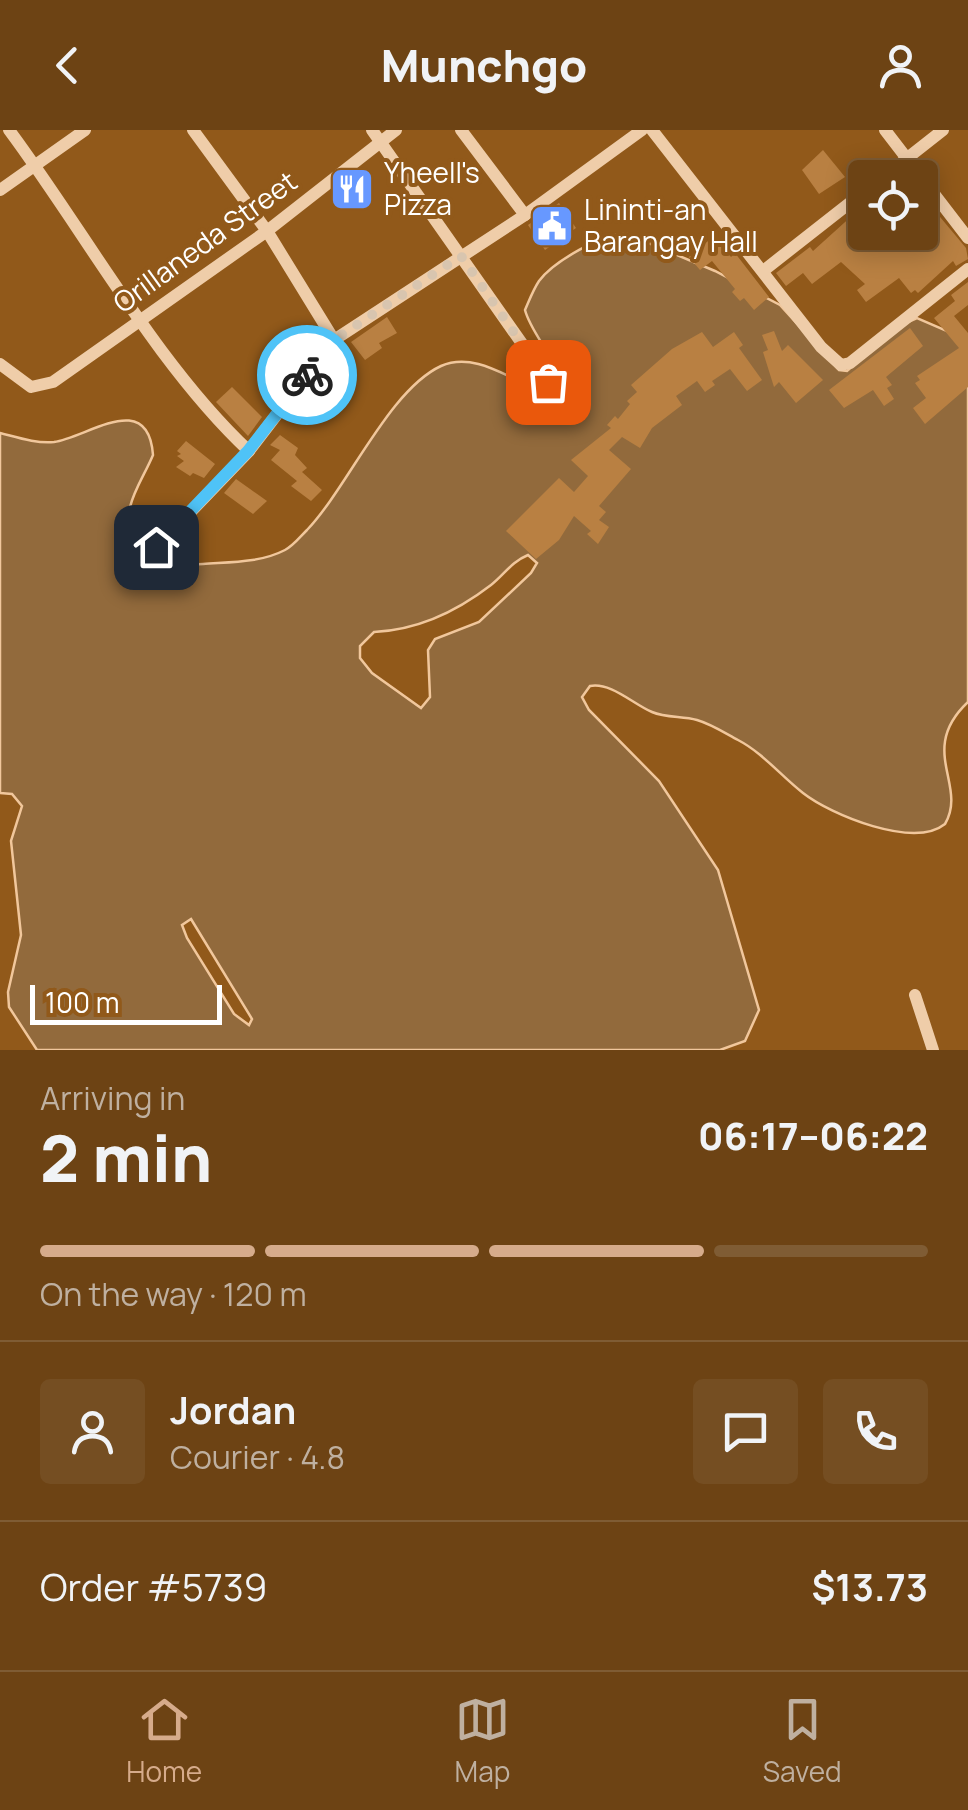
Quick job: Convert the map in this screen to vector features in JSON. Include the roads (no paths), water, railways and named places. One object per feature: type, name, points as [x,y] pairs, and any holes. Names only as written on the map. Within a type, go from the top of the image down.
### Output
[{"type":"street","points":[[9,130],[141,318],[214,414],[248,451]]},
{"type":"street","points":[[0,190],[85,130]]},
{"type":"street","points":[[193,130],[267,231],[334,340]]},
{"type":"street","name":"Orillaneda Street","points":[[0,364],[24,384],[40,388],[80,364],[267,231],[377,136],[396,130]]},
{"type":"street","points":[[461,130],[525,215]]},
{"type":"street","points":[[156,547],[248,451],[334,340],[525,215],[642,130]]},
{"type":"street","points":[[652,130],[821,346],[843,366],[968,268]]},
{"type":"street","points":[[885,130],[968,238]]},
{"type":"street","points":[[904,160],[943,130]]},
{"type":"street","points":[[377,136],[548,382]]},
{"type":"street","points":[[763,271],[848,204]]},
{"type":"street","points":[[915,995],[933,1050]]},
{"type":"place","name":"Yheell's Pizza","points":[[352,189]]},
{"type":"place","name":"Lininti-an Barangay Hall","points":[[552,226]]}]
